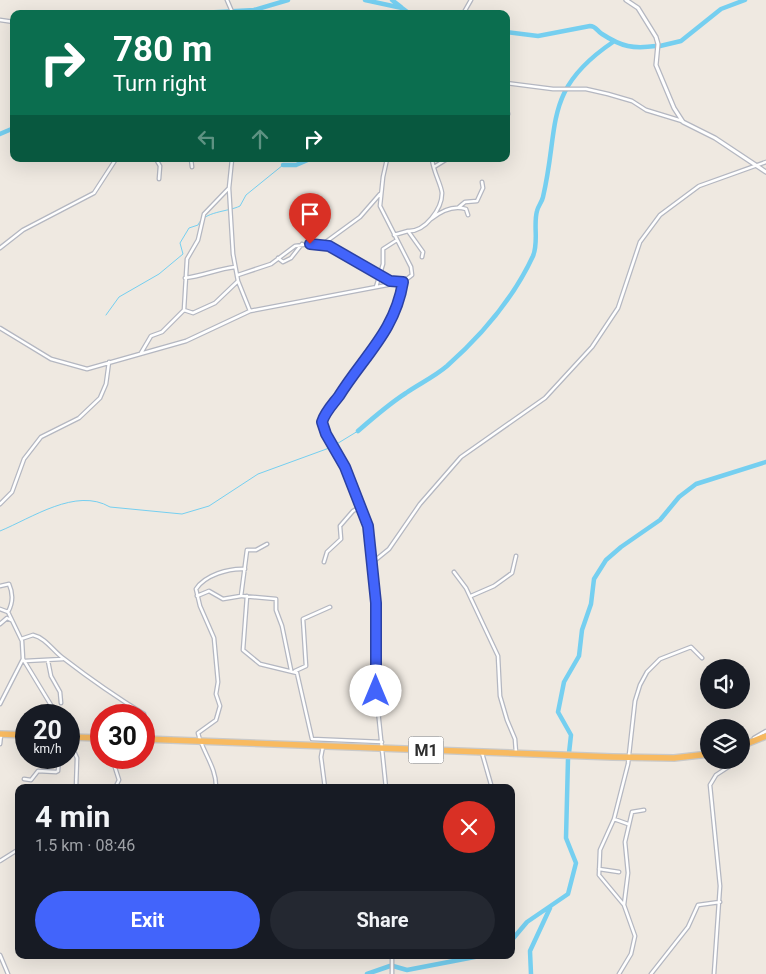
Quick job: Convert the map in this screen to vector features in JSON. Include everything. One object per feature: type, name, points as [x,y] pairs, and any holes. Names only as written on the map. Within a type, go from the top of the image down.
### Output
[{"type":"highway","points":[[1,734],[15,735]]},
{"type":"highway","points":[[750,743],[766,736]]},
{"type":"highway","name":"M1","points":[[155,740],[323,746],[352,744],[382,745],[482,752],[628,757],[674,758],[700,755]]},
{"type":"street","points":[[626,0],[638,8],[656,37],[658,44],[656,65],[674,108],[683,122]]},
{"type":"street","points":[[510,84],[552,89],[586,89],[626,99],[646,110],[683,122],[715,138],[766,172]]},
{"type":"street","points":[[0,248],[23,230],[94,193],[114,162]]},
{"type":"street","points":[[158,162],[160,166],[159,179]]},
{"type":"street","points":[[191,162],[192,167]]},
{"type":"street","points":[[232,162],[229,188],[235,267],[250,310]]},
{"type":"street","points":[[0,328],[51,360],[87,368],[186,341],[250,310],[394,282],[403,282],[412,275],[412,271],[381,208],[381,193],[387,162]]},
{"type":"street","points":[[430,220],[442,192],[432,162]]},
{"type":"street","points":[[433,167],[442,162]]},
{"type":"street","points":[[373,562],[389,549],[412,514],[461,457],[545,398],[592,346],[618,308],[640,242],[660,215],[699,186],[766,162]]},
{"type":"street","points":[[458,208],[465,202],[477,201],[483,188],[482,182]]},
{"type":"street","points":[[140,354],[145,343],[152,336],[162,332],[184,310],[187,260],[198,240],[204,214],[229,188]]},
{"type":"street","points":[[322,245],[360,217],[381,193]]},
{"type":"street","points":[[394,235],[422,228],[442,212],[458,208],[466,209],[468,215]]},
{"type":"street","points":[[408,231],[422,252],[422,257]]},
{"type":"street","points":[[376,287],[383,264],[383,249],[397,240]]},
{"type":"street","points":[[238,274],[271,264],[288,249],[302,244],[322,245],[329,246],[394,282]]},
{"type":"street","points":[[278,258],[283,262],[291,258],[302,244]]},
{"type":"street","points":[[185,278],[211,272],[215,269],[235,267]]},
{"type":"street","points":[[184,310],[193,314],[206,309],[215,303],[238,280]]},
{"type":"street","points":[[386,784],[376,691],[378,631],[373,562],[368,526],[362,506],[345,467],[323,429],[322,422],[350,377],[388,329],[400,300],[403,282]]},
{"type":"street","points":[[0,504],[12,492],[24,459],[42,436],[79,418],[100,398],[106,384],[109,362]]},
{"type":"street","points":[[324,562],[327,552],[341,539],[340,526],[353,512],[362,506]]},
{"type":"street","points":[[241,596],[248,550],[256,550],[267,544]]},
{"type":"street","points":[[470,597],[494,586],[512,573],[516,556]]},
{"type":"street","points":[[215,784],[212,767],[198,733],[216,720],[220,706],[216,694],[218,682],[214,638],[197,596],[197,587],[221,572],[245,569]]},
{"type":"street","points":[[454,572],[470,597],[498,656],[500,693],[507,720],[515,739],[516,753]]},
{"type":"street","points":[[0,586],[9,584],[11,589],[12,601],[8,612]]},
{"type":"street","points":[[197,596],[209,591],[223,599],[241,596],[276,599],[276,610],[282,626],[291,670]]},
{"type":"street","points":[[248,596],[243,650],[260,664],[277,670],[291,670],[295,672],[312,739],[352,744]]},
{"type":"street","points":[[295,672],[306,666],[303,619],[330,607]]},
{"type":"street","points":[[0,609],[8,612],[13,621],[21,638],[24,660],[50,704]]},
{"type":"street","points":[[0,624],[7,618],[13,621]]},
{"type":"street","points":[[21,638],[29,635],[36,636],[48,643],[65,659],[126,704]]},
{"type":"street","points":[[619,974],[631,954],[636,939],[624,905],[599,875],[599,869],[602,846],[614,819],[632,743],[636,702],[644,676],[660,659],[691,647],[702,658]]},
{"type":"street","points":[[24,660],[48,661],[57,658],[65,659]]},
{"type":"street","points":[[0,704],[24,660]]},
{"type":"street","points":[[48,661],[51,676],[60,692],[61,703]]},
{"type":"street","points":[[750,741],[766,731]]},
{"type":"street","points":[[0,744],[1,734]]},
{"type":"street","points":[[323,746],[321,757],[324,784]]},
{"type":"street","points":[[482,752],[491,784]]},
{"type":"street","points":[[24,779],[32,780],[38,771],[56,772],[58,769]]},
{"type":"street","points":[[76,784],[77,769]]},
{"type":"street","points":[[116,769],[119,780],[117,784]]},
{"type":"street","points":[[714,974],[715,936],[720,902],[720,886],[710,785],[716,775],[725,769]]},
{"type":"street","points":[[624,905],[628,873],[625,842],[628,824],[632,812],[644,810]]},
{"type":"street","points":[[614,819],[628,824]]},
{"type":"street","points":[[0,861],[15,852]]},
{"type":"street","points":[[599,869],[619,872]]},
{"type":"street","points":[[651,974],[688,927],[698,905],[720,902]]},
{"type":"street","points":[[0,955],[8,974]]},
{"type":"street","points":[[392,959],[392,974]]},
{"type":"waterway","points":[[254,10],[288,0]]},
{"type":"waterway","points":[[365,0],[405,10]]},
{"type":"waterway","points":[[392,0],[401,7]]},
{"type":"waterway","points":[[660,46],[681,41],[721,9],[745,0]]},
{"type":"waterway","points":[[510,32],[538,36],[592,26],[600,33],[628,46],[656,46]]},
{"type":"waterway","points":[[358,431],[394,402],[447,366],[496,316],[516,287],[535,251],[536,216],[543,197],[554,129],[564,93],[574,76],[590,59],[613,42]]},
{"type":"waterway","points":[[0,134],[10,130]]},
{"type":"waterway","points":[[283,165],[296,165],[303,162]]},
{"type":"waterway","points":[[106,315],[119,297],[159,274],[183,254],[180,243],[189,228],[198,225],[201,220],[211,214],[240,206],[246,195],[283,165]]},
{"type":"waterway","points":[[335,445],[358,431]]},
{"type":"waterway","points":[[0,531],[40,512],[69,502],[83,500],[97,502],[110,507],[182,514],[209,506],[258,474],[332,447]]},
{"type":"waterway","points":[[569,753],[571,735],[558,712],[564,682],[579,656],[582,630],[591,604],[594,579],[606,560],[621,547],[660,520],[679,497],[696,484],[766,462]]},
{"type":"waterway","points":[[515,936],[527,922],[568,894],[576,863],[566,838],[568,759]]},
{"type":"waterway","points":[[531,974],[530,951],[550,908]]},
{"type":"waterway","points":[[393,966],[407,970],[464,959]]},
{"type":"waterway","points":[[367,974],[390,966]]},
{"type":"route","points":[[310,244],[329,246],[390,281],[403,282],[400,300],[388,329],[350,377],[322,422],[323,429],[345,467],[356,492],[366,517],[371,539],[378,642],[376,691]]}]
